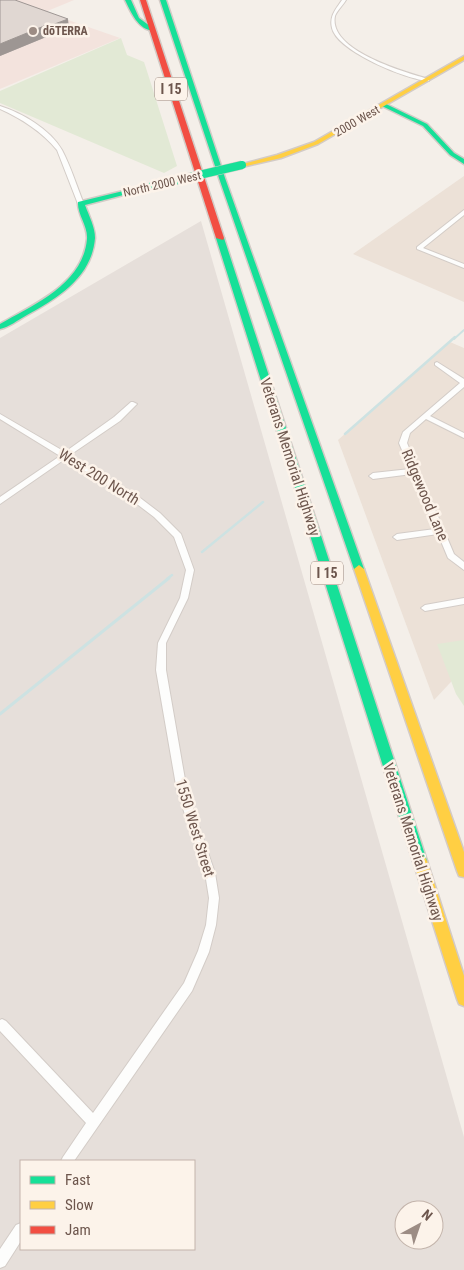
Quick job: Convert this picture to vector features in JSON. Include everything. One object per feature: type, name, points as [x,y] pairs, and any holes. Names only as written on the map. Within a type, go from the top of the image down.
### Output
[{"type":"main road","points":[[128,0],[137,19],[152,30]]},
{"type":"main road","name":"Veterans Memorial Highway","points":[[143,0],[464,999]]},
{"type":"main road","name":"Veterans Memorial Highway","points":[[163,0],[222,178],[464,872]]},
{"type":"main road","points":[[173,28],[178,22],[174,0]]},
{"type":"main road","name":"2000 West","points":[[242,165],[279,157],[316,144],[464,58]]},
{"type":"main road","points":[[384,105],[406,114],[430,130],[444,148],[464,162]]},
{"type":"main road","name":"North 2000 West","points":[[81,204],[242,165]]},
{"type":"main road","points":[[0,327],[59,291],[81,269],[86,261],[91,237],[81,204]]},
{"type":"street","points":[[344,0],[336,9],[333,22],[337,33],[347,46],[378,64],[427,80]]},
{"type":"street","points":[[0,107],[31,122],[46,134],[59,150],[81,204]]},
{"type":"street","points":[[464,212],[419,248],[464,266]]},
{"type":"street","points":[[437,364],[464,382]]},
{"type":"street","name":"Ridgewood Lane","points":[[464,382],[407,432],[403,439],[404,449],[440,531],[452,556],[464,567]]},
{"type":"street","points":[[0,502],[117,419],[133,404]]},
{"type":"street","name":"West 200 North","points":[[0,416],[140,502],[157,515],[178,536],[184,552]]},
{"type":"street","points":[[425,416],[464,436]]},
{"type":"street","points":[[373,476],[414,471]]},
{"type":"street","points":[[397,537],[440,531]]},
{"type":"street","name":"1550 West Street","points":[[68,1160],[188,987],[203,952],[211,925],[214,898],[210,873],[182,791],[161,670],[162,643],[184,598],[189,581],[190,570],[184,552]]},
{"type":"street","points":[[425,608],[464,601]]},
{"type":"street","points":[[2,1025],[94,1122]]},
{"type":"street","points":[[0,1261],[20,1231]]},
{"type":"shaded area","points":[[0,0],[74,0],[45,12],[120,38],[0,89]]},
{"type":"shaded area","points":[[464,176],[464,302],[353,254]]},
{"type":"shaded area","points":[[201,221],[464,1137],[464,1270],[0,1270],[0,338]]},
{"type":"shaded area","points":[[450,342],[464,348],[464,668],[434,700],[338,440]]},
{"type":"green space","points":[[121,38],[127,55],[144,62],[146,68],[177,166],[164,173],[0,103],[0,91]]},
{"type":"green space","points":[[464,640],[464,706],[456,694],[437,644]]},
{"type":"building","points":[[0,0],[15,0],[68,19],[52,25],[49,24],[0,44]]},
{"type":"waterway","points":[[454,339],[464,330]]},
{"type":"waterway","points":[[345,434],[455,337]]},
{"type":"waterway","points":[[202,552],[263,502]]},
{"type":"waterway","points":[[167,579],[172,575]]},
{"type":"waterway","points":[[0,714],[169,578]]},
{"type":"traffic: fast","points":[[128,0],[137,19],[152,30]]},
{"type":"traffic: fast","points":[[163,0],[222,178],[359,569]]},
{"type":"traffic: fast","points":[[384,105],[425,125],[452,154],[464,162]]},
{"type":"traffic: fast","points":[[152,186],[242,165]]},
{"type":"traffic: fast","points":[[0,327],[59,292],[72,281],[82,268],[89,254],[91,233],[81,204],[152,186]]},
{"type":"traffic: fast","points":[[220,238],[420,861]]},
{"type":"traffic: slow","points":[[242,165],[279,157],[316,143],[464,58]]},
{"type":"traffic: slow","points":[[359,569],[464,871]]},
{"type":"traffic: slow","points":[[420,861],[464,999]]},
{"type":"traffic: jam","points":[[143,0],[220,238]]},
{"type":"place","name":"dōTERRA","points":[[33,31]]}]
